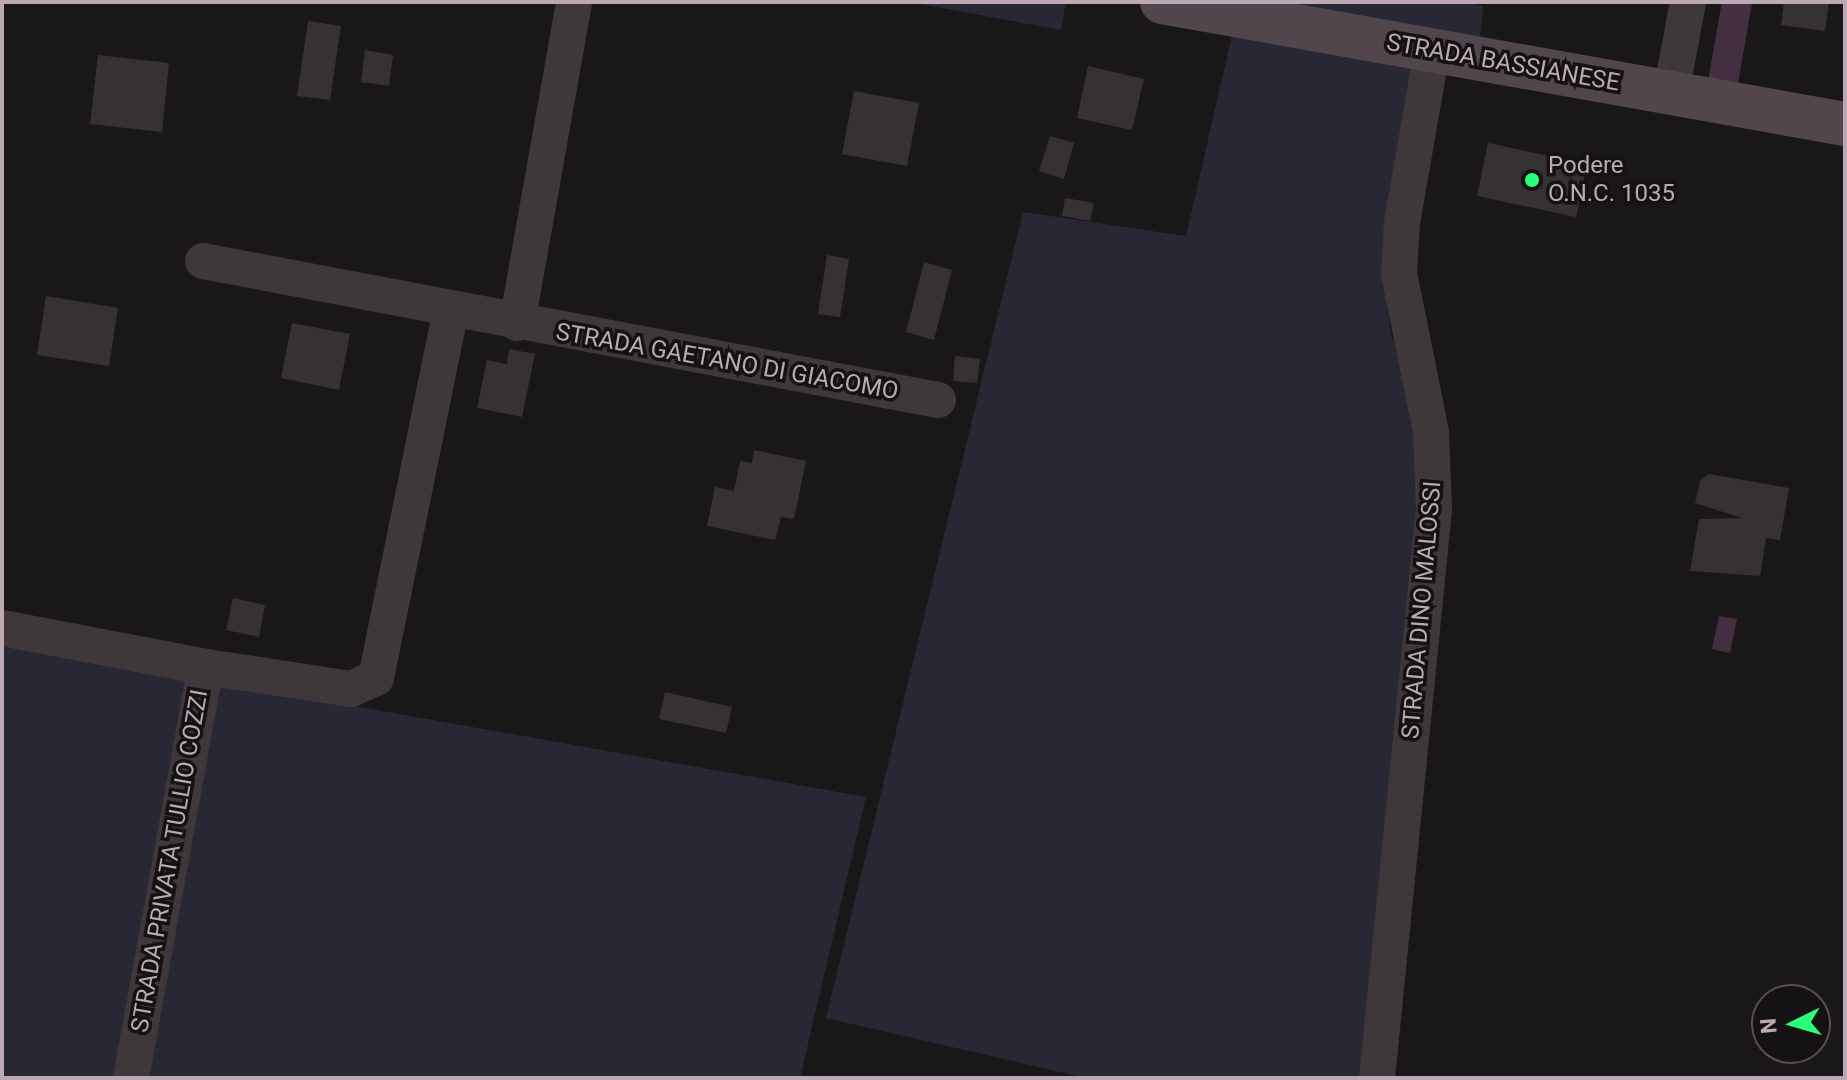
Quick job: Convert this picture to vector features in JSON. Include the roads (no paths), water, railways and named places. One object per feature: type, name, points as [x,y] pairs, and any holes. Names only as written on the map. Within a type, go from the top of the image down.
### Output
[{"type":"street","points":[[517,323],[574,2]]},
{"type":"street","name":"STRADA BASSIANESE","points":[[1162,2],[1845,124]]},
{"type":"street","points":[[1671,93],[1688,2]]},
{"type":"street","name":"STRADA DINO MALOSSI","points":[[1377,1078],[1434,509],[1431,432],[1402,308],[1398,261],[1432,51]]},
{"type":"street","name":"STRADA GAETANO DI GIACOMO","points":[[203,261],[517,323],[938,400]]},
{"type":"street","name":"STRADA PRIVATA TULLIO COZZI","points":[[131,1078],[206,667],[351,689],[376,678],[451,310]]},
{"type":"street","points":[[2,628],[206,667]]},
{"type":"waterway","points":[[1722,88],[1737,2]]},
{"type":"place","name":"Podere O.N.C. 1035","points":[[1532,180]]}]
